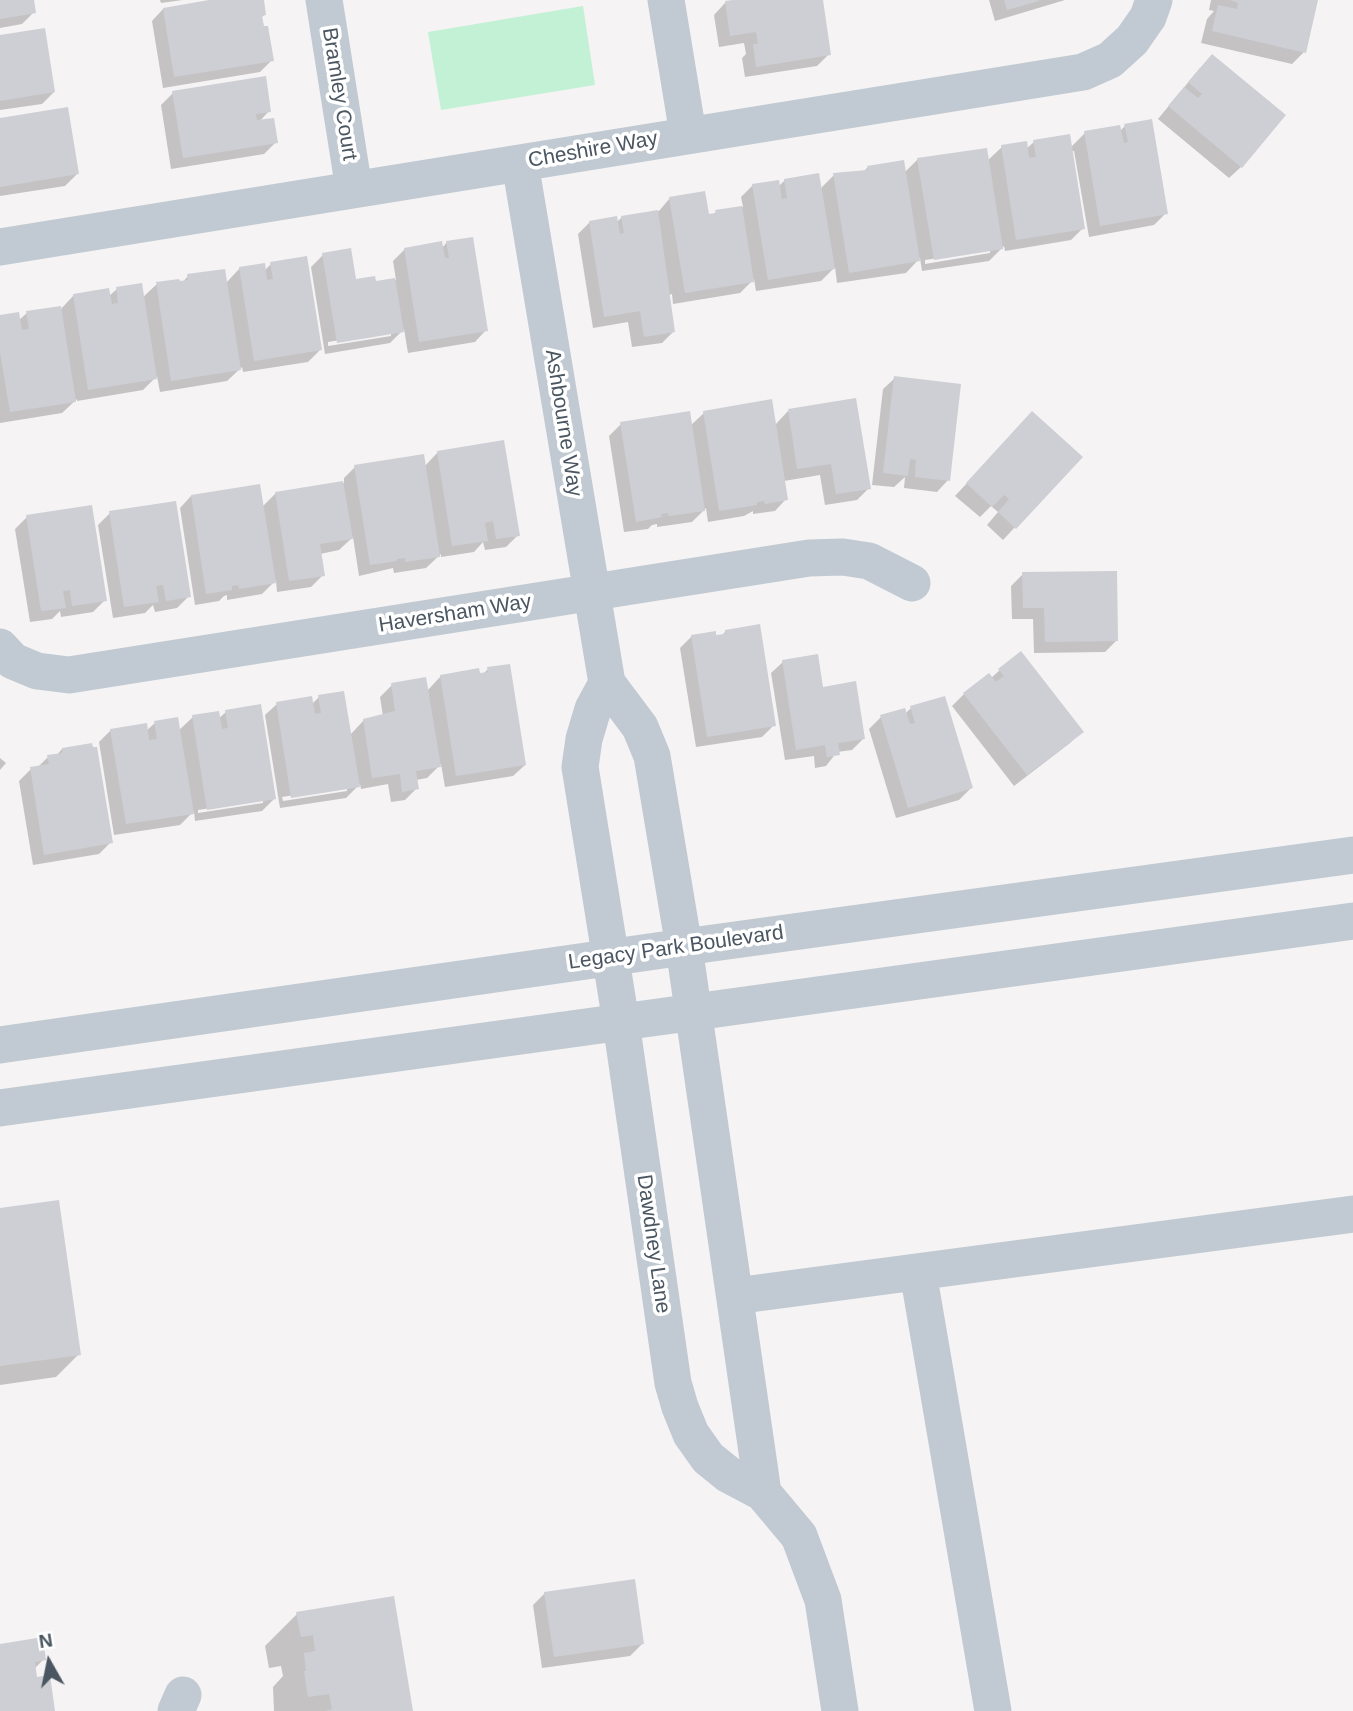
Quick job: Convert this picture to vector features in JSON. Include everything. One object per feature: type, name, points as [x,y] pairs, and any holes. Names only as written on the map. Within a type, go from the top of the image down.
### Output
[{"type":"street","name":"Bramley Court","points":[[324,0],[354,189]]},
{"type":"street","points":[[666,0],[688,134]]},
{"type":"street","name":"Cheshire Way","points":[[0,247],[1083,72],[1110,60],[1132,40],[1148,17],[1154,0]]},
{"type":"street","name":"Ashbourne Way","points":[[520,163],[607,683],[640,727],[652,756],[694,1011]]},
{"type":"street","name":"Haversham Way","points":[[0,647],[13,661],[37,671],[69,675],[809,558],[843,557],[869,561],[912,583]]},
{"type":"street","points":[[607,683],[593,709],[584,739],[580,767],[610,958]]},
{"type":"street","name":"Legacy Park Boulevard","points":[[0,1045],[1353,855]]},
{"type":"street","points":[[0,1108],[1353,921]]},
{"type":"street","name":"Dawdney Lane","points":[[610,958],[671,1370],[680,1407],[691,1434],[708,1458],[729,1475],[764,1493],[799,1536],[823,1600],[841,1711]]},
{"type":"street","points":[[694,1011],[764,1493]]},
{"type":"street","points":[[735,1296],[1353,1214]]},
{"type":"street","points":[[918,1272],[993,1711]]},
{"type":"green space","points":[[583,6],[595,85],[441,110],[428,32]]},
{"type":"building","points":[[0,0],[34,0],[36,13],[0,19]]},
{"type":"building","points":[[209,0],[264,0],[266,15],[262,16],[264,26],[268,26],[274,61],[174,77],[163,8]]},
{"type":"building","points":[[823,0],[831,55],[756,67],[753,44],[758,44],[756,32],[730,36],[725,1]]},
{"type":"building","points":[[1004,0],[1039,0],[1039,1],[1007,10]]},
{"type":"building","points":[[1230,0],[1318,0],[1306,53],[1212,31],[1218,5],[1237,9],[1238,3]]},
{"type":"building","points":[[45,28],[55,92],[0,101],[0,35]]},
{"type":"building","points":[[1212,54],[1286,115],[1242,168],[1168,106],[1184,87],[1198,98],[1202,94],[1188,82]]},
{"type":"building","points":[[266,76],[271,112],[256,114],[257,120],[274,118],[278,143],[183,158],[172,91]]},
{"type":"building","points":[[68,107],[79,174],[0,187],[0,118]]},
{"type":"building","points":[[1152,119],[1168,214],[1100,226],[1084,131],[1120,125],[1124,143],[1128,142],[1124,124]]},
{"type":"building","points":[[1070,134],[1085,229],[1016,240],[1001,145],[1027,141],[1029,158],[1036,157],[1033,140]]},
{"type":"building","points":[[987,148],[1003,249],[934,260],[917,158]]},
{"type":"building","points":[[904,160],[920,261],[849,273],[833,173],[868,170],[867,166]]},
{"type":"building","points":[[819,173],[835,269],[768,280],[752,184],[779,180],[782,199],[787,198],[784,179]]},
{"type":"building","points":[[705,191],[709,214],[716,213],[715,210],[742,206],[754,282],[685,293],[669,197]]},
{"type":"building","points":[[658,210],[675,332],[644,337],[640,311],[604,317],[589,221],[617,216],[620,234],[624,233],[621,216]]},
{"type":"building","points":[[473,237],[488,331],[419,342],[404,248],[442,241],[445,258],[449,258],[446,241]]},
{"type":"building","points":[[351,248],[356,279],[375,276],[376,281],[395,278],[404,332],[337,343],[322,253]]},
{"type":"building","points":[[307,256],[322,350],[254,361],[239,267],[265,263],[267,280],[273,279],[270,262]]},
{"type":"building","points":[[225,269],[241,370],[171,381],[156,282],[188,280],[187,274]]},
{"type":"building","points":[[142,283],[157,379],[88,390],[73,294],[109,288],[112,304],[118,303],[116,287]]},
{"type":"building","points":[[61,306],[76,402],[10,412],[0,352],[0,315],[19,312],[22,330],[29,329],[26,311]]},
{"type":"building","points":[[894,376],[961,384],[950,481],[915,477],[916,460],[910,459],[908,476],[883,473]]},
{"type":"building","points":[[856,398],[871,489],[836,494],[831,464],[797,469],[788,409]]},
{"type":"building","points":[[772,399],[788,500],[765,504],[764,501],[757,502],[757,505],[719,511],[703,411]]},
{"type":"building","points":[[690,411],[705,511],[669,516],[668,513],[661,514],[662,517],[636,522],[620,422]]},
{"type":"building","points":[[1032,411],[1083,457],[1016,529],[998,512],[1009,499],[1004,495],[992,507],[966,483]]},
{"type":"building","points":[[504,440],[520,536],[496,539],[493,521],[485,523],[488,541],[452,546],[437,451]]},
{"type":"building","points":[[424,454],[440,557],[405,562],[405,558],[370,565],[354,465]]},
{"type":"building","points":[[343,481],[353,539],[320,544],[325,576],[289,581],[275,492]]},
{"type":"building","points":[[260,484],[276,583],[239,589],[238,585],[232,586],[232,590],[206,594],[191,495]]},
{"type":"building","points":[[176,501],[191,597],[166,601],[163,585],[156,586],[159,602],[124,607],[109,511]]},
{"type":"building","points":[[92,505],[107,601],[72,606],[70,590],[63,591],[66,608],[41,611],[26,515]]},
{"type":"building","points":[[1117,571],[1118,641],[1045,642],[1044,608],[1023,608],[1022,572]]},
{"type":"building","points":[[760,624],[776,726],[707,737],[691,635],[716,631],[716,635],[725,634],[725,630]]},
{"type":"building","points":[[1021,651],[1084,732],[1027,775],[963,693],[989,673],[996,682],[1004,676],[998,669]]},
{"type":"building","points":[[818,654],[823,687],[856,681],[865,739],[838,743],[840,755],[827,757],[825,745],[796,750],[782,660]]},
{"type":"building","points":[[510,664],[526,765],[456,776],[440,675],[479,668],[480,673],[488,672],[487,667]]},
{"type":"building","points":[[426,677],[441,767],[416,771],[419,789],[402,792],[400,774],[372,778],[363,719],[395,711],[391,683]]},
{"type":"building","points":[[344,691],[360,787],[291,798],[276,702],[312,696],[315,714],[321,713],[318,695]]},
{"type":"building","points":[[945,696],[973,788],[908,808],[880,715],[905,708],[910,724],[915,723],[910,706]]},
{"type":"building","points":[[261,704],[276,799],[207,810],[192,715],[219,711],[222,729],[228,728],[225,710]]},
{"type":"building","points":[[178,717],[194,814],[126,824],[110,729],[147,723],[149,740],[157,739],[154,721]]},
{"type":"building","points":[[92,743],[93,747],[97,747],[113,843],[44,855],[30,767],[49,764],[47,755],[62,753],[62,748]]},
{"type":"building","points":[[59,1200],[81,1355],[0,1366],[0,1208]]},
{"type":"building","points":[[635,1579],[644,1644],[554,1657],[544,1592]]},
{"type":"building","points":[[394,1596],[413,1711],[326,1711],[332,1709],[329,1694],[308,1697],[304,1653],[315,1651],[313,1635],[301,1637],[296,1612]]},
{"type":"building","points":[[43,1637],[46,1660],[35,1662],[37,1677],[50,1675],[55,1711],[0,1711],[0,1644]]}]
